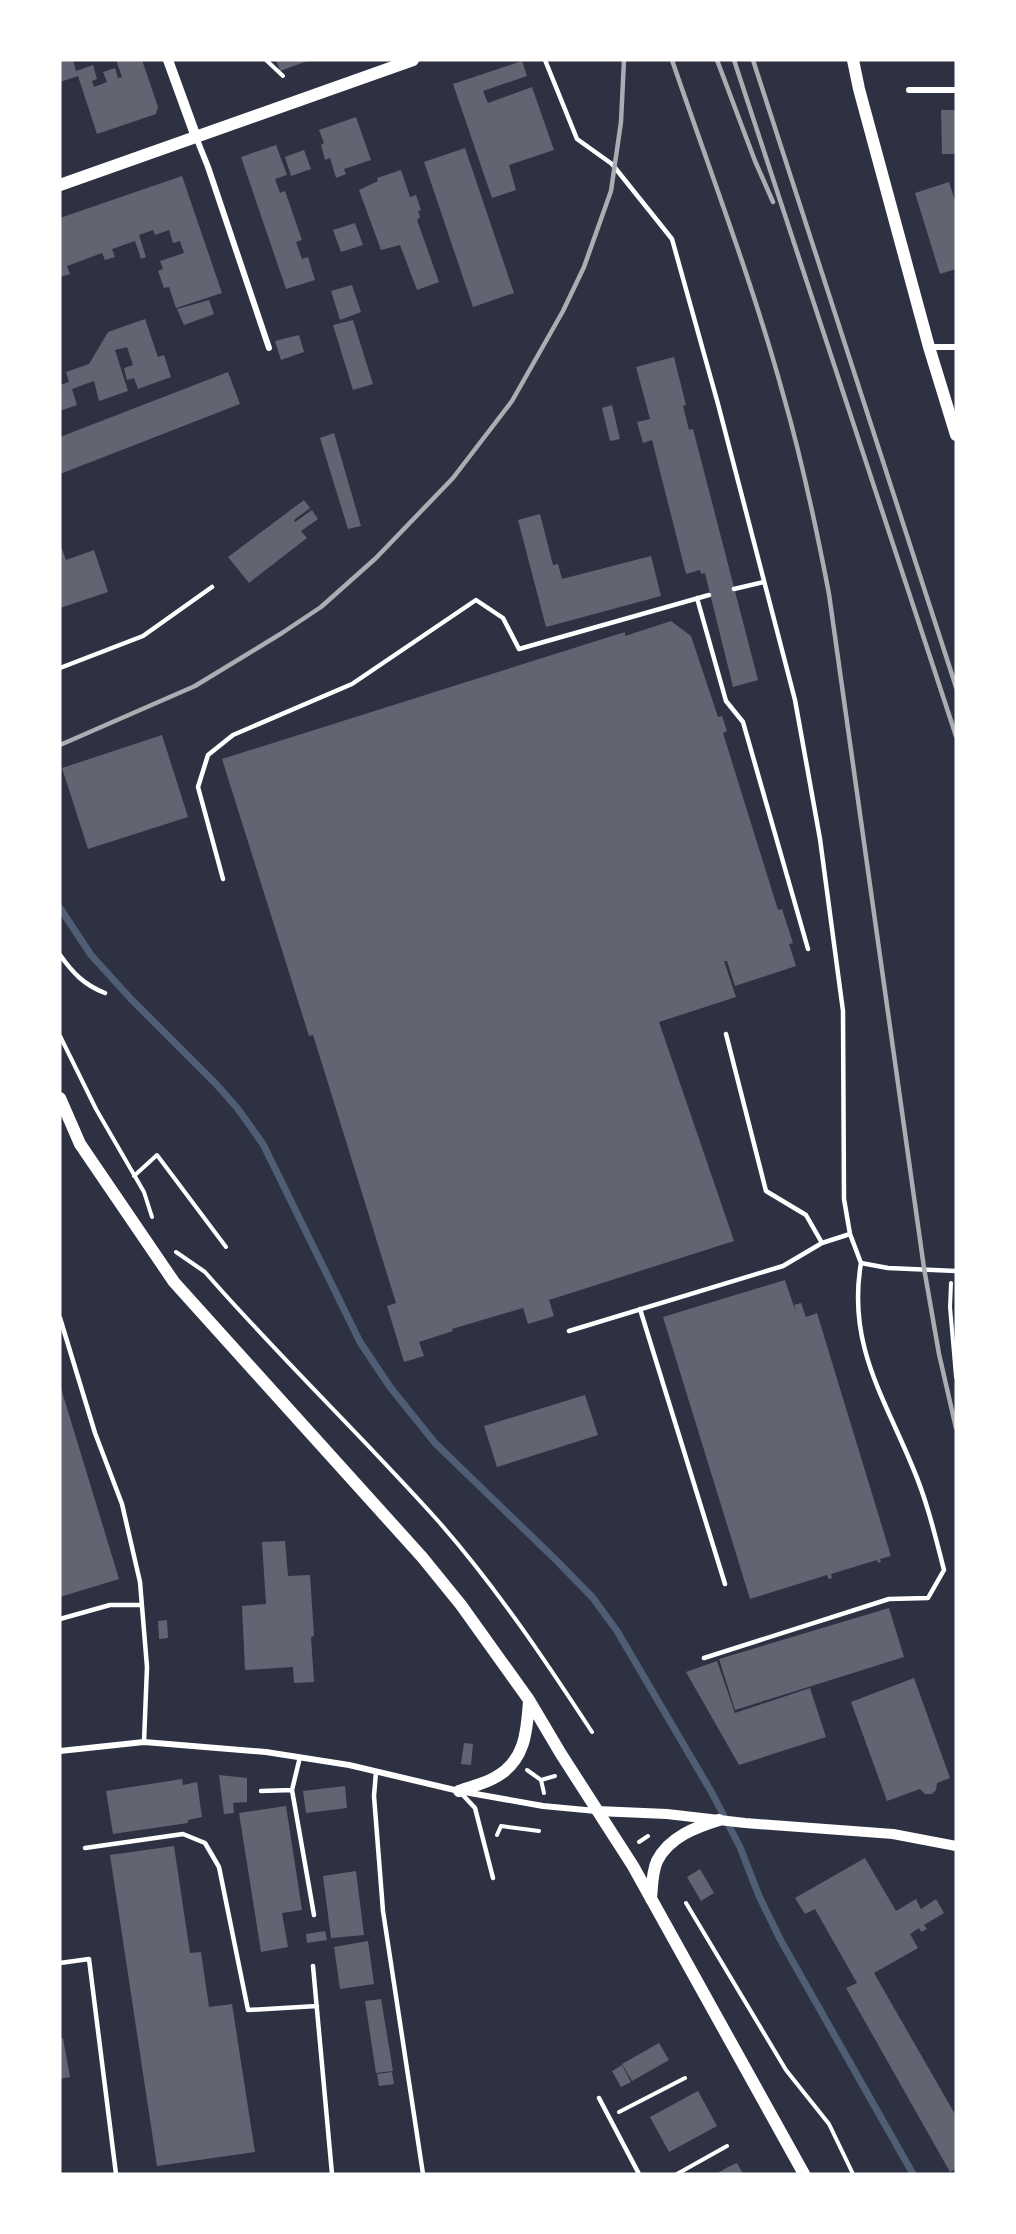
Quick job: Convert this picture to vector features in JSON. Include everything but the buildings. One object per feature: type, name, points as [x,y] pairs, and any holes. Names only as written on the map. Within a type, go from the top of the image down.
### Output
[{"type":"main road","points":[[60,185],[413,60]]},
{"type":"main road","points":[[854,60],[859,89],[929,347],[956,435]]},
{"type":"main road","points":[[60,1098],[80,1144],[174,1282],[422,1557],[461,1605],[529,1700],[633,1866],[804,2174]]},
{"type":"main road","points":[[459,1791],[494,1778],[506,1770],[520,1754],[526,1737],[529,1700]]},
{"type":"main road","points":[[651,1899],[657,1861],[693,1822],[719,1820]]},
{"type":"street","points":[[168,60],[269,348]]},
{"type":"street","points":[[909,90],[956,90]]},
{"type":"street","points":[[929,347],[956,346]]},
{"type":"street","points":[[60,1751],[144,1742],[266,1752],[543,1806],[597,1811],[650,1812],[693,1822]]},
{"type":"street","points":[[719,1820],[893,1834],[956,1846]]},
{"type":"lane","points":[[545,60],[577,140],[612,164],[672,239],[764,582],[795,700],[820,839],[843,1011],[844,1199],[850,1234],[861,1263],[857,1288],[861,1340],[875,1384],[913,1467],[930,1513],[944,1569],[928,1598],[888,1599],[704,1658]]},
{"type":"lane","points":[[734,589],[764,582]]},
{"type":"lane","points":[[60,668],[143,636],[212,587]]},
{"type":"lane","points":[[223,879],[198,787],[208,755],[233,735],[352,684],[476,600],[503,618],[519,649],[710,596]]},
{"type":"lane","points":[[697,598],[726,700],[743,722],[808,949]]},
{"type":"lane","points":[[60,955],[72,972],[88,986],[105,993]]},
{"type":"lane","points":[[726,1034],[766,1191],[806,1215],[822,1242]]},
{"type":"lane","points":[[569,1331],[783,1266],[822,1242],[850,1234]]},
{"type":"lane","points":[[861,1263],[888,1268],[954,1271]]},
{"type":"lane","points":[[640,1309],[725,1584]]},
{"type":"lane","points":[[60,1318],[95,1433],[122,1504],[140,1582],[147,1667],[144,1742]]},
{"type":"lane","points":[[60,1618],[110,1605],[141,1605]]},
{"type":"lane","points":[[300,1757],[292,1790],[314,1915]]},
{"type":"lane","points":[[376,1772],[374,1796],[383,1911],[423,2174]]},
{"type":"lane","points":[[261,1791],[292,1790]]},
{"type":"lane","points":[[459,1791],[475,1808],[493,1878]]},
{"type":"lane","points":[[86,1848],[183,1834],[204,1843],[219,1867],[248,2010],[316,2006]]},
{"type":"lane","points":[[60,1964],[89,1959],[116,2174]]},
{"type":"lane","points":[[313,1966],[332,2174]]},
{"type":"lane","points":[[598,2098],[639,2174]]},
{"type":"path","points":[[266,60],[283,76]]},
{"type":"path","points":[[60,1036],[96,1109],[144,1192],[154,1223]]},
{"type":"path","points":[[134,1176],[157,1155],[226,1247]]},
{"type":"path","points":[[171,1245],[177,1253],[205,1272],[439,1522],[487,1581],[553,1672],[592,1732]]},
{"type":"path","points":[[954,1271],[950,1307],[956,1377]]},
{"type":"path","points":[[523,1767],[541,1780],[544,1794]]},
{"type":"path","points":[[541,1780],[556,1776]]},
{"type":"path","points":[[496,1838],[498,1829],[501,1827],[538,1831]]},
{"type":"path","points":[[636,1843],[648,1836]]},
{"type":"path","points":[[686,1903],[786,2070],[829,2124],[853,2174]]},
{"type":"path","points":[[608,2117],[685,2078]]},
{"type":"path","points":[[677,2174],[727,2146]]},
{"type":"waterway","points":[[60,908],[91,955],[131,999],[216,1084],[238,1109],[263,1144],[360,1342],[390,1387],[435,1443],[593,1598],[617,1631],[712,1793],[740,1847],[759,1896],[780,1939],[913,2174]]},
{"type":"railway","points":[[60,745],[195,686],[321,607],[376,558],[453,478],[512,401],[563,311],[584,267],[611,191],[621,122],[624,60]]},
{"type":"railway","points":[[672,60],[771,352],[796,444],[819,543],[829,594],[924,1268],[939,1354],[956,1428]]},
{"type":"railway","points":[[717,60],[773,202]]},
{"type":"railway","points":[[734,60],[956,736]]},
{"type":"railway","points":[[753,60],[956,687]]}]
